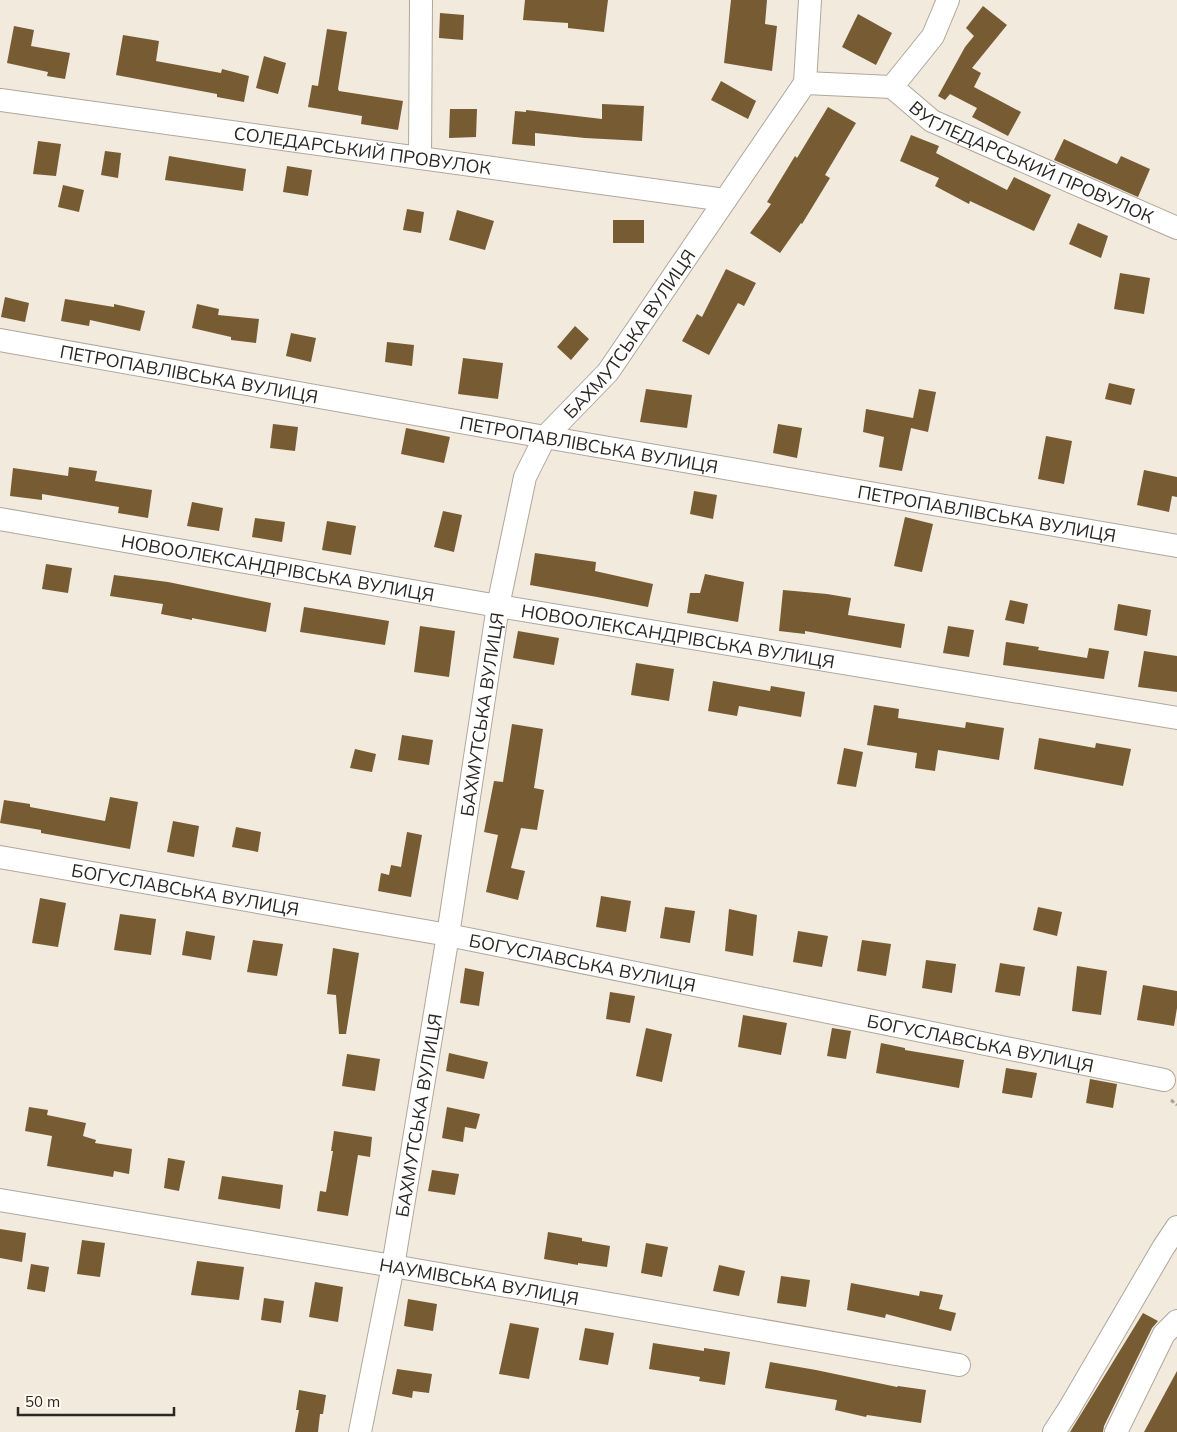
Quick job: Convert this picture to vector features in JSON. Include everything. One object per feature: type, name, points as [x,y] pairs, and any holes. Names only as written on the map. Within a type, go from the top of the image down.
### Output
[{"type":"street","points":[[420,158],[421,0]]},
{"type":"street","name":"БАХМУТСЬКА ВУЛИЦЯ","points":[[360,1432],[393,1266],[448,934],[498,606],[525,477],[545,437],[608,372],[804,83],[810,0]]},
{"type":"street","points":[[804,83],[892,87],[933,36],[948,0]]},
{"type":"street","name":"ВУГЛЕДАРСЬКИЙ ПРОВУЛОК","points":[[892,87],[932,121],[1177,228]]},
{"type":"street","name":"СОЛЕДАРСЬКИЙ ПРОВУЛОК","points":[[0,100],[725,200]]},
{"type":"street","name":"ПЕТРОПАВЛІВСЬКА ВУЛИЦЯ","points":[[0,340],[545,437],[1177,546]]},
{"type":"street","name":"НОВООЛЕКСАНДРІВСЬКА ВУЛИЦЯ","points":[[0,519],[498,606],[1177,718]]},
{"type":"street","name":"БОГУСЛАВСЬКА ВУЛИЦЯ","points":[[0,857],[448,934],[1164,1080]]},
{"type":"street","name":"НАУМІВСЬКА ВУЛИЦЯ","points":[[0,1200],[393,1266],[959,1365]]},
{"type":"street","points":[[1054,1432],[1177,1227]]},
{"type":"street","points":[[1116,1432],[1164,1334],[1177,1321]]},
{"type":"building","points":[[525,0],[608,0],[604,32],[568,28],[568,23],[523,20]]},
{"type":"building","points":[[731,0],[767,0],[765,24],[777,26],[772,71],[724,63]]},
{"type":"building","points":[[983,6],[1007,25],[972,68],[981,73],[974,87],[1021,112],[1008,136],[972,117],[977,108],[950,94],[945,100],[938,96],[965,47],[974,36],[966,28]]},
{"type":"building","points":[[440,13],[464,15],[463,40],[439,38]]},
{"type":"building","points":[[858,14],[892,33],[876,65],[842,47]]},
{"type":"building","points":[[14,26],[34,30],[31,46],[70,53],[65,79],[47,76],[48,72],[7,63]]},
{"type":"building","points":[[327,29],[347,32],[339,91],[403,101],[398,130],[361,124],[362,116],[308,107],[312,85],[318,86]]},
{"type":"building","points":[[123,35],[159,41],[156,61],[221,73],[222,69],[249,76],[244,102],[217,97],[217,94],[116,75]]},
{"type":"building","points":[[264,56],[286,63],[278,94],[256,88]]},
{"type":"building","points":[[721,81],[756,101],[748,119],[711,100]]},
{"type":"building","points":[[602,104],[644,106],[642,141],[535,133],[535,146],[512,144],[515,111],[526,112],[526,110],[602,119]]},
{"type":"building","points":[[828,107],[856,123],[825,175],[830,178],[802,224],[780,253],[750,233],[771,204],[767,202]]},
{"type":"building","points":[[450,109],[477,109],[476,137],[449,138]]},
{"type":"building","points":[[911,135],[939,146],[936,153],[1007,190],[1014,177],[1051,195],[1034,231],[970,201],[969,204],[935,186],[939,178],[900,161]]},
{"type":"building","points":[[1064,139],[1117,164],[1121,156],[1150,169],[1138,197],[1054,160]]},
{"type":"building","points":[[38,141],[61,144],[56,176],[33,174]]},
{"type":"building","points":[[105,151],[121,153],[118,178],[101,175]]},
{"type":"building","points":[[169,156],[246,169],[243,191],[165,180]]},
{"type":"building","points":[[287,166],[312,170],[308,196],[283,192]]},
{"type":"building","points":[[63,185],[84,190],[79,212],[58,207]]},
{"type":"building","points":[[407,209],[424,212],[421,233],[403,230]]},
{"type":"building","points":[[457,210],[494,221],[485,250],[449,240]]},
{"type":"building","points":[[613,220],[644,220],[644,243],[613,243]]},
{"type":"building","points":[[1078,223],[1108,236],[1101,258],[1069,244]]},
{"type":"building","points":[[726,269],[756,283],[744,306],[738,303],[709,355],[682,341],[697,314],[702,317]]},
{"type":"building","points":[[1120,273],[1150,278],[1144,314],[1114,309]]},
{"type":"building","points":[[5,297],[29,303],[25,322],[1,317]]},
{"type":"building","points":[[65,299],[114,307],[114,304],[145,311],[140,331],[90,320],[89,326],[61,321]]},
{"type":"building","points":[[197,304],[219,309],[218,315],[259,319],[256,343],[231,340],[231,337],[192,328]]},
{"type":"building","points":[[575,326],[589,339],[571,360],[557,347]]},
{"type":"building","points":[[291,333],[316,338],[311,362],[286,356]]},
{"type":"building","points":[[387,342],[414,345],[412,366],[385,362]]},
{"type":"building","points":[[463,358],[503,363],[498,399],[458,394]]},
{"type":"building","points":[[1109,383],[1135,389],[1131,405],[1105,399]]},
{"type":"building","points":[[646,389],[692,395],[687,428],[640,422]]},
{"type":"building","points":[[919,389],[936,392],[928,432],[911,428],[902,471],[879,467],[884,437],[863,432],[866,409],[913,418]]},
{"type":"building","points":[[273,424],[298,427],[295,451],[270,448]]},
{"type":"building","points":[[778,424],[802,428],[797,458],[773,453]]},
{"type":"building","points":[[406,428],[450,437],[444,463],[401,454]]},
{"type":"building","points":[[1046,436],[1072,441],[1064,484],[1038,479]]},
{"type":"building","points":[[69,467],[97,471],[95,481],[152,490],[148,518],[118,513],[119,507],[42,494],[42,500],[10,496],[13,468],[68,476]]},
{"type":"building","points":[[1144,470],[1177,477],[1177,497],[1172,496],[1169,512],[1137,505]]},
{"type":"building","points":[[694,491],[717,495],[713,519],[690,514]]},
{"type":"building","points":[[192,502],[223,508],[219,531],[187,526]]},
{"type":"building","points":[[443,511],[462,515],[454,552],[434,547]]},
{"type":"building","points":[[905,517],[933,524],[922,572],[894,566]]},
{"type":"building","points":[[255,518],[285,522],[282,542],[252,537]]},
{"type":"building","points":[[327,521],[356,526],[351,555],[322,550]]},
{"type":"building","points":[[535,553],[596,562],[595,571],[653,584],[648,607],[530,585]]},
{"type":"building","points":[[46,564],[72,568],[68,593],[42,589]]},
{"type":"building","points":[[705,574],[744,582],[738,622],[687,613],[690,593],[700,593]]},
{"type":"building","points":[[114,575],[168,582],[271,603],[266,632],[161,614],[163,604],[110,596]]},
{"type":"building","points":[[783,590],[851,598],[848,615],[905,624],[901,648],[805,631],[805,634],[779,631]]},
{"type":"building","points":[[1010,600],[1028,604],[1024,624],[1005,620]]},
{"type":"building","points":[[1118,604],[1151,610],[1147,636],[1114,630]]},
{"type":"building","points":[[304,607],[389,621],[385,645],[300,632]]},
{"type":"building","points":[[420,626],[455,631],[449,677],[414,672]]},
{"type":"building","points":[[948,626],[974,630],[969,657],[943,653]]},
{"type":"building","points":[[518,631],[559,638],[554,665],[513,658]]},
{"type":"building","points":[[1006,642],[1039,647],[1038,650],[1087,658],[1089,648],[1109,651],[1104,679],[1003,665]]},
{"type":"building","points":[[1144,651],[1177,656],[1177,692],[1138,687]]},
{"type":"building","points":[[636,663],[674,669],[669,701],[631,695]]},
{"type":"building","points":[[713,681],[770,691],[771,686],[805,692],[801,717],[739,706],[737,716],[708,711]]},
{"type":"building","points":[[874,705],[899,709],[898,718],[965,728],[966,722],[1004,728],[999,760],[938,750],[935,771],[915,768],[917,753],[867,745]]},
{"type":"building","points":[[512,724],[543,729],[534,788],[544,790],[537,830],[521,828],[511,868],[525,871],[518,900],[486,892],[498,835],[484,832],[494,781],[503,782]]},
{"type":"building","points":[[402,735],[433,740],[429,765],[398,760]]},
{"type":"building","points":[[1039,738],[1095,748],[1096,743],[1131,749],[1123,786],[1034,769]]},
{"type":"building","points":[[844,748],[863,752],[856,787],[837,784]]},
{"type":"building","points":[[355,749],[376,754],[372,772],[350,768]]},
{"type":"building","points":[[110,797],[138,802],[130,849],[41,833],[41,830],[0,823],[4,800],[30,804],[30,807],[105,821]]},
{"type":"building","points":[[173,821],[199,826],[194,857],[167,852]]},
{"type":"building","points":[[236,827],[261,832],[258,852],[232,847]]},
{"type":"building","points":[[407,832],[422,835],[411,897],[378,891],[381,873],[389,875],[391,865],[401,867]]},
{"type":"building","points":[[601,896],[631,901],[626,932],[596,927]]},
{"type":"building","points":[[40,898],[66,903],[58,947],[32,943]]},
{"type":"building","points":[[665,907],[695,911],[690,943],[660,938]]},
{"type":"building","points":[[1038,907],[1062,912],[1057,936],[1033,930]]},
{"type":"building","points":[[729,909],[757,915],[753,956],[725,951]]},
{"type":"building","points":[[120,914],[156,919],[151,955],[114,950]]},
{"type":"building","points":[[186,931],[215,936],[211,960],[182,955]]},
{"type":"building","points":[[798,931],[828,936],[822,967],[793,962]]},
{"type":"building","points":[[253,940],[283,944],[277,976],[247,972]]},
{"type":"building","points":[[862,940],[891,944],[886,976],[857,971]]},
{"type":"building","points":[[333,948],[359,953],[346,1034],[339,1034],[336,995],[327,994]]},
{"type":"building","points":[[926,960],[956,964],[952,993],[922,988]]},
{"type":"building","points":[[1000,963],[1025,967],[1020,996],[995,992]]},
{"type":"building","points":[[1077,966],[1107,971],[1101,1015],[1072,1011]]},
{"type":"building","points":[[465,968],[484,972],[479,1006],[460,1003]]},
{"type":"building","points":[[1143,985],[1177,991],[1174,1026],[1137,1020]]},
{"type":"building","points":[[610,992],[635,996],[630,1023],[606,1019]]},
{"type":"building","points":[[743,1015],[787,1023],[781,1055],[738,1047]]},
{"type":"building","points":[[646,1028],[672,1034],[662,1082],[636,1076]]},
{"type":"building","points":[[832,1028],[851,1031],[846,1059],[827,1056]]},
{"type":"building","points":[[881,1043],[905,1048],[905,1050],[964,1060],[959,1088],[876,1073]]},
{"type":"building","points":[[449,1053],[488,1062],[484,1079],[446,1071]]},
{"type":"building","points":[[347,1054],[380,1059],[375,1091],[342,1086]]},
{"type":"building","points":[[1006,1068],[1037,1073],[1032,1098],[1002,1093]]},
{"type":"building","points":[[1090,1079],[1117,1084],[1113,1108],[1086,1103]]},
{"type":"building","points":[[29,1107],[48,1110],[47,1115],[86,1123],[83,1136],[96,1140],[95,1143],[132,1149],[129,1174],[114,1171],[113,1177],[47,1166],[52,1136],[25,1131]]},
{"type":"building","points":[[447,1107],[480,1114],[476,1129],[465,1127],[463,1142],[442,1138]]},
{"type":"building","points":[[334,1131],[372,1137],[370,1157],[358,1155],[348,1216],[317,1211],[320,1191],[326,1192],[333,1151],[331,1151]]},
{"type":"building","points":[[168,1158],[185,1161],[179,1191],[164,1188]]},
{"type":"building","points":[[432,1170],[459,1174],[455,1195],[428,1191]]},
{"type":"building","points":[[222,1176],[283,1185],[280,1209],[218,1199]]},
{"type":"building","points":[[0,1229],[26,1233],[22,1262],[0,1258]]},
{"type":"building","points":[[548,1232],[582,1238],[582,1241],[610,1246],[607,1267],[578,1263],[578,1265],[544,1259]]},
{"type":"building","points":[[82,1240],[105,1243],[100,1277],[77,1274]]},
{"type":"building","points":[[646,1243],[668,1247],[662,1277],[641,1273]]},
{"type":"building","points":[[197,1261],[244,1267],[239,1300],[191,1295]]},
{"type":"building","points":[[31,1264],[49,1267],[45,1292],[27,1289]]},
{"type":"building","points":[[719,1265],[745,1271],[739,1296],[713,1291]]},
{"type":"building","points":[[781,1276],[810,1280],[806,1307],[777,1303]]},
{"type":"building","points":[[315,1282],[343,1287],[338,1322],[309,1317]]},
{"type":"building","points":[[851,1283],[919,1296],[920,1291],[943,1295],[939,1309],[956,1313],[951,1331],[886,1314],[885,1318],[847,1310]]},
{"type":"building","points":[[264,1298],[284,1301],[281,1323],[261,1320]]},
{"type":"building","points":[[408,1299],[437,1304],[433,1331],[404,1326]]},
{"type":"building","points":[[1143,1313],[1158,1321],[1152,1328],[1104,1426],[1103,1432],[1070,1432]]},
{"type":"building","points":[[510,1323],[539,1328],[529,1379],[499,1374]]},
{"type":"building","points":[[585,1328],[614,1333],[608,1365],[579,1360]]},
{"type":"building","points":[[653,1343],[704,1351],[704,1348],[730,1352],[725,1385],[699,1381],[700,1377],[649,1369]]},
{"type":"building","points":[[770,1362],[897,1387],[926,1390],[921,1423],[867,1415],[866,1417],[835,1410],[837,1400],[765,1388]]},
{"type":"building","points":[[397,1369],[432,1374],[429,1393],[413,1391],[412,1398],[392,1394]]},
{"type":"building","points":[[1177,1371],[1177,1432],[1144,1432]]},
{"type":"building","points":[[299,1390],[326,1395],[323,1414],[320,1414],[318,1432],[295,1432],[299,1410],[296,1410]]}]
